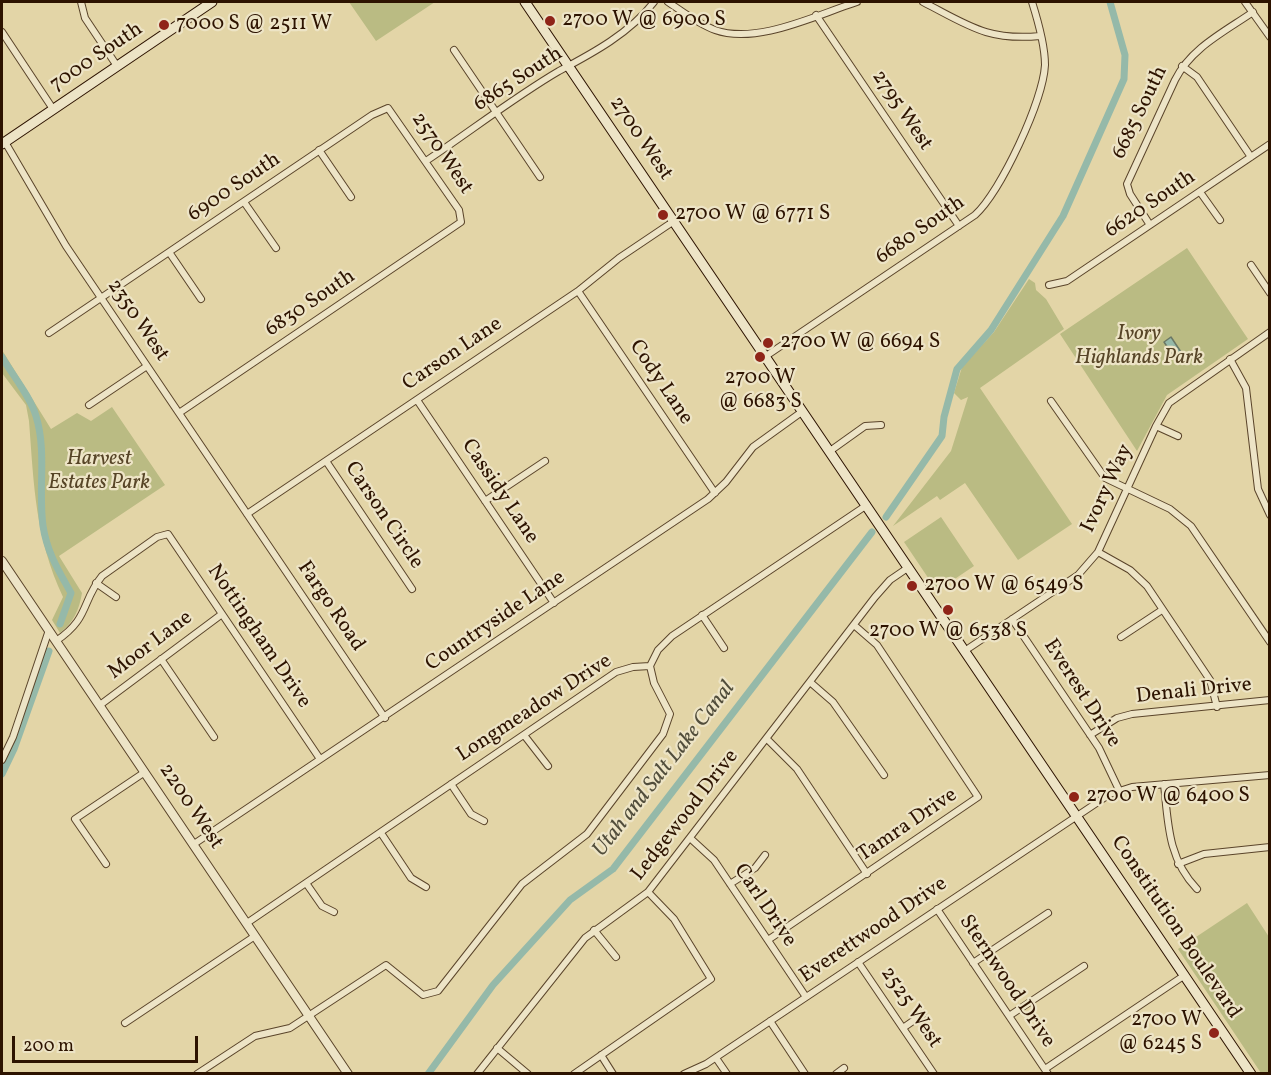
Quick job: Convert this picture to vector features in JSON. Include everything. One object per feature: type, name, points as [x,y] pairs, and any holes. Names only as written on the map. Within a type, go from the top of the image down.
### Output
[{"type":"main road","name":"7000 South","points":[[3,143],[212,2]]},
{"type":"main road","name":"2700 West","points":[[525,2],[867,505]]},
{"type":"main road","name":"Constitution Boulevard","points":[[867,505],[1251,1074]]},
{"type":"street","points":[[81,2],[85,18],[117,66]]},
{"type":"street","name":"6865 South","points":[[426,161],[630,26],[654,2]]},
{"type":"street","points":[[668,2],[704,25],[740,35],[768,31],[856,2]]},
{"type":"street","points":[[923,2],[987,34],[1002,38],[1040,36]]},
{"type":"street","name":"6680 South","points":[[766,356],[959,226],[986,205],[1001,183],[1042,87],[1045,63],[1032,2]]},
{"type":"street","points":[[1245,2],[1269,38]]},
{"type":"street","name":"6685 South","points":[[1150,225],[1128,190],[1128,179],[1182,66],[1194,52],[1252,12]]},
{"type":"street","name":"2795 West","points":[[816,15],[959,226]]},
{"type":"street","points":[[2,32],[53,109]]},
{"type":"street","points":[[454,50],[540,177]]},
{"type":"street","points":[[1182,66],[1197,77],[1251,157]]},
{"type":"street","name":"6900 South","points":[[49,333],[319,150],[380,110],[388,108]]},
{"type":"street","name":"2570 West","points":[[388,108],[459,210],[461,222]]},
{"type":"street","name":"2350 West","points":[[3,143],[57,232],[247,514]]},
{"type":"street","name":"6620 South","points":[[1049,285],[1067,281],[1269,144]]},
{"type":"street","points":[[319,150],[351,197]]},
{"type":"street","points":[[1200,192],[1220,220]]},
{"type":"street","points":[[244,202],[276,248]]},
{"type":"street","name":"Carson Lane","points":[[247,514],[578,291],[619,258],[674,221]]},
{"type":"street","name":"6830 South","points":[[179,413],[461,222]]},
{"type":"street","points":[[169,252],[201,299]]},
{"type":"street","points":[[1251,265],[1269,293]]},
{"type":"street","name":"Cody Lane","points":[[578,291],[715,493]]},
{"type":"street","name":"Ivory Way","points":[[966,650],[1077,575],[1098,552],[1165,408],[1176,396],[1269,332]]},
{"type":"street","points":[[1230,359],[1246,388],[1258,489],[1269,515]]},
{"type":"street","points":[[89,405],[147,366]]},
{"type":"street","name":"Cassidy Lane","points":[[417,399],[554,603]]},
{"type":"street","points":[[1051,401],[1099,473],[1109,481],[1182,516],[1269,642]]},
{"type":"street","name":"Countryside Lane","points":[[194,844],[385,718],[715,493],[753,447],[803,411]]},
{"type":"street","points":[[830,451],[866,426],[881,425]]},
{"type":"street","points":[[1156,426],[1178,436]]},
{"type":"street","name":"Carson Circle","points":[[326,461],[412,589]]},
{"type":"street","points":[[485,501],[545,461]]},
{"type":"street","points":[[197,1074],[248,1040],[290,1028],[386,965],[423,995],[438,991],[508,899],[532,876],[588,834],[663,734],[670,714],[654,683],[650,666],[664,642],[867,505]]},
{"type":"street","name":"Fargo Road","points":[[247,514],[385,718]]},
{"type":"street","name":"Nottingham Drive","points":[[96,584],[114,567],[157,537],[168,534],[320,759]]},
{"type":"street","points":[[1098,552],[1139,578],[1210,680],[1217,707]]},
{"type":"street","name":"2200 West","points":[[2,561],[348,1074]]},
{"type":"street","name":"Ledgewood Drive","points":[[477,1074],[594,930],[648,892],[884,585],[909,567]]},
{"type":"street","points":[[56,641],[71,630],[82,617],[96,584],[116,597]]},
{"type":"street","points":[[1121,638],[1162,610]]},
{"type":"street","name":"Moor Lane","points":[[100,705],[222,614]]},
{"type":"street","points":[[702,615],[724,648]]},
{"type":"street","name":"Everest Drive","points":[[1011,619],[1090,735],[1106,761],[1119,790]]},
{"type":"street","name":"Tamra Drive","points":[[768,940],[978,797],[877,645],[854,625]]},
{"type":"street","points":[[2,760],[13,737],[49,630]]},
{"type":"street","points":[[161,659],[214,737]]},
{"type":"street","name":"Longmeadow Drive","points":[[247,923],[616,672],[633,667],[650,666]]},
{"type":"street","points":[[810,682],[833,702],[884,775]]},
{"type":"street","name":"Denali Drive","points":[[1090,735],[1117,718],[1132,714],[1269,700]]},
{"type":"street","points":[[524,735],[548,765]]},
{"type":"street","points":[[767,739],[797,769],[867,874]]},
{"type":"street","points":[[106,864],[75,819],[145,772]]},
{"type":"street","points":[[1119,790],[1269,775]]},
{"type":"street","points":[[451,784],[471,814],[484,821]]},
{"type":"street","points":[[1164,784],[1170,842],[1178,864],[1197,889]]},
{"type":"street","name":"Everettwood Drive","points":[[686,1072],[716,1058],[1077,815],[1119,790]]},
{"type":"street","points":[[381,833],[411,878],[426,887]]},
{"type":"street","name":"Carl Drive","points":[[690,838],[709,855],[806,997]]},
{"type":"street","points":[[1178,864],[1220,851],[1269,848]]},
{"type":"street","points":[[730,884],[755,868],[765,855]]},
{"type":"street","points":[[306,884],[322,906],[334,912]]},
{"type":"street","points":[[574,1074],[711,979],[674,919],[648,892]]},
{"type":"street","name":"Sternwood Drive","points":[[937,909],[1047,1071]]},
{"type":"street","points":[[973,963],[1048,913]]},
{"type":"street","points":[[594,930],[616,957]]},
{"type":"street","points":[[125,1023],[255,936]]},
{"type":"street","name":"2525 West","points":[[858,962],[934,1074]]},
{"type":"street","points":[[1009,1016],[1084,966]]},
{"type":"street","points":[[1047,1071],[1185,975]]},
{"type":"street","points":[[903,1028],[923,1014]]},
{"type":"street","points":[[770,1022],[805,1074]]},
{"type":"street","points":[[497,1048],[528,1074]]},
{"type":"street","points":[[601,1055],[613,1074]]},
{"type":"street","points":[[716,1058],[726,1074]]},
{"type":"street","points":[[836,1074],[844,1068]]},
{"type":"green space","points":[[349,2],[435,2],[376,41]]},
{"type":"green space","name":"Ivory Highlands Park","points":[[1187,248],[1248,339],[1167,395],[1137,451],[1060,334]]},
{"type":"green space","points":[[1029,279],[1035,283],[1036,290],[1046,299],[1064,329],[980,388],[1072,524],[1018,560],[965,483],[940,500],[937,496],[893,526],[951,451],[968,397],[961,400],[954,393],[962,367],[994,332]]},
{"type":"green space","name":"Harvest Estates Park","points":[[2,350],[51,429],[77,413],[91,421],[112,407],[165,485],[59,556],[82,593],[75,615],[60,633],[52,620],[63,597],[41,532],[26,405],[2,373]]},
{"type":"green space","points":[[941,517],[974,566],[937,591],[904,542]]},
{"type":"green space","points":[[1247,903],[1269,937],[1269,1073],[1261,1073],[1178,949]]},
{"type":"shaded area","points":[[1171,337],[1181,352],[1174,357],[1164,342]]},
{"type":"waterway","name":"Utah and Salt Lake Canal","points":[[886,517],[942,436],[944,417],[957,369],[991,330],[1063,216],[1124,79],[1125,55],[1110,2]]},
{"type":"waterway","points":[[2,357],[30,401],[36,416],[42,457],[43,526],[54,561],[71,593],[60,624]]},
{"type":"waterway","name":"Utah and Salt Lake Canal","points":[[428,1074],[493,985],[570,900],[613,869],[872,532]]},
{"type":"waterway","points":[[2,774],[14,749],[49,651]]},
{"type":"place","name":"2700 W @ 6900 S","points":[[550,21]]},
{"type":"place","name":"7000 S @ 2511 W","points":[[164,25]]},
{"type":"place","name":"2700 W @ 6771 S","points":[[663,215]]},
{"type":"place","name":"2700 W @ 6694 S","points":[[768,343]]},
{"type":"place","name":"2700 W @ 6683 S","points":[[760,357]]},
{"type":"place","name":"2700 W @ 6549 S","points":[[912,586]]},
{"type":"place","name":"2700 W @ 6538 S","points":[[948,610]]},
{"type":"place","name":"2700 W @ 6400 S","points":[[1074,797]]},
{"type":"place","name":"2700 W @ 6245 S","points":[[1214,1033]]}]
